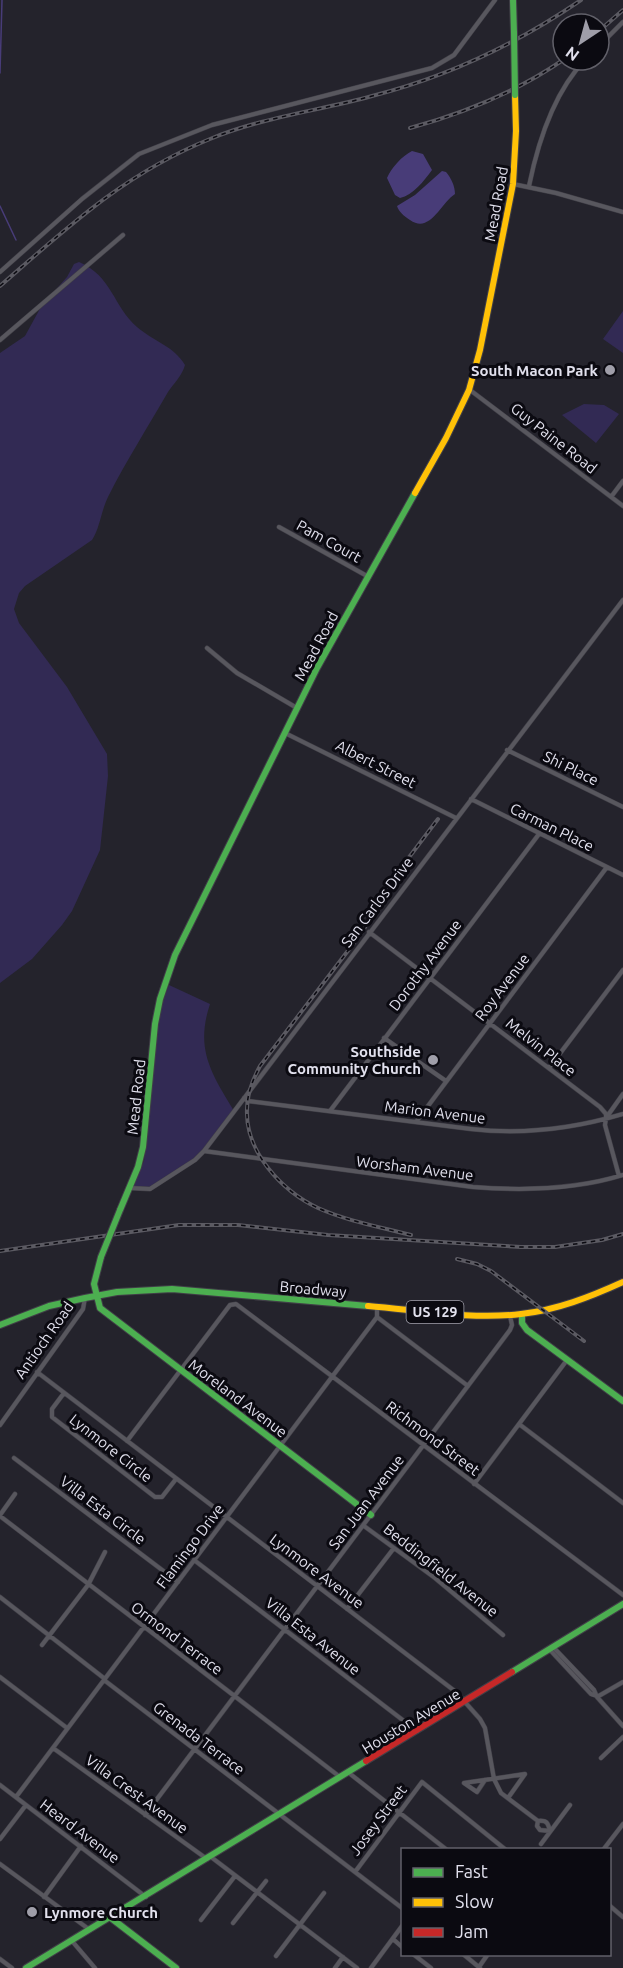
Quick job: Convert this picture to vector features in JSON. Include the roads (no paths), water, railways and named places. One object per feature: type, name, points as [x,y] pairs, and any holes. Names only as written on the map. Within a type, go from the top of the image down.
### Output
[{"type":"street","points":[[0,272],[82,200],[139,154],[212,125],[432,68],[454,55],[495,0]]},
{"type":"street","name":"Mead Road","points":[[98,1295],[94,1284],[101,1257],[143,1147],[155,1024],[168,973],[180,944],[328,646],[446,438],[469,390],[480,350],[513,184],[516,132],[513,0]]},
{"type":"street","points":[[611,34],[623,22]]},
{"type":"street","points":[[529,186],[540,142],[557,99],[575,72]]},
{"type":"street","points":[[513,184],[529,186],[623,212]]},
{"type":"street","points":[[0,340],[123,235]]},
{"type":"street","name":"Guy Paine Road","points":[[469,390],[623,506]]},
{"type":"street","points":[[611,497],[623,481]]},
{"type":"street","name":"Pam Court","points":[[279,527],[367,576]]},
{"type":"street","name":"San Carlos Drive","points":[[129,1188],[150,1189],[195,1160],[204,1151],[623,600]]},
{"type":"street","points":[[207,648],[237,673],[297,708]]},
{"type":"street","name":"Albert Street","points":[[285,732],[456,818]]},
{"type":"street","name":"Shi Place","points":[[507,750],[623,807]]},
{"type":"street","name":"Carman Place","points":[[471,799],[623,875]]},
{"type":"street","name":"Dorothy Avenue","points":[[330,1110],[539,834]]},
{"type":"street","name":"Roy Avenue","points":[[416,1122],[607,867]]},
{"type":"street","name":"Melvin Place","points":[[369,932],[600,1107],[606,1113],[606,1118]]},
{"type":"street","points":[[549,1068],[623,970]]},
{"type":"street","points":[[384,1038],[446,1081]]},
{"type":"street","points":[[621,1175],[605,1125],[606,1118],[623,1094]]},
{"type":"street","name":"Marion Avenue","points":[[244,1098],[248,1101],[484,1131],[520,1132],[564,1128],[623,1114]]},
{"type":"street","name":"Worsham Avenue","points":[[204,1151],[504,1190],[548,1188],[621,1175]]},
{"type":"street","name":"Broadway","points":[[0,1325],[49,1306],[98,1295],[172,1289],[485,1316],[510,1316],[570,1305],[623,1282]]},
{"type":"street","name":"Moreland Avenue","points":[[98,1295],[100,1308],[371,1515]]},
{"type":"street","points":[[127,1441],[230,1305],[240,1306],[242,1295]]},
{"type":"street","name":"Antioch Road","points":[[0,1425],[83,1309],[85,1298]]},
{"type":"street","name":"Richmond Street","points":[[240,1306],[623,1595]]},
{"type":"street","points":[[377,1306],[377,1317],[468,1386]]},
{"type":"street","points":[[522,1315],[524,1326],[623,1401]]},
{"type":"street","name":"San Juan Avenue","points":[[145,1815],[512,1327],[510,1316]]},
{"type":"street","name":"Flamingo Drive","points":[[16,1797],[377,1317]]},
{"type":"street","points":[[474,1484],[567,1359]]},
{"type":"street","name":"Lynmore Avenue","points":[[37,1372],[456,1692],[485,1728],[494,1779],[501,1793],[538,1821],[543,1820],[548,1823],[550,1831],[540,1830],[537,1826],[538,1821]]},
{"type":"street","name":"Lynmore Circle","points":[[64,1392],[52,1409],[51,1416],[155,1497],[162,1497],[176,1479]]},
{"type":"street","points":[[519,1424],[623,1503]]},
{"type":"street","name":"Villa Esta Circle","points":[[14,1458],[178,1582]]},
{"type":"street","points":[[0,1516],[15,1494]]},
{"type":"street","name":"Ormond Terrace","points":[[0,1516],[340,1777]]},
{"type":"street","name":"Beddingfield Avenue","points":[[364,1526],[450,1589],[503,1635]]},
{"type":"street","points":[[347,1608],[393,1548]]},
{"type":"street","points":[[42,1645],[88,1585],[105,1552]]},
{"type":"street","name":"Villa Esta Avenue","points":[[194,1560],[417,1731]]},
{"type":"street","name":"Grenada Terrace","points":[[0,1597],[401,1907]]},
{"type":"street","name":"Houston Avenue","points":[[26,1968],[146,1897],[623,1604]]},
{"type":"street","points":[[552,1649],[594,1690],[623,1726]]},
{"type":"street","points":[[0,1677],[67,1728]]},
{"type":"street","points":[[597,1696],[623,1682]]},
{"type":"street","points":[[601,1758],[623,1737]]},
{"type":"street","name":"Villa Crest Avenue","points":[[53,1748],[209,1858]]},
{"type":"street","points":[[348,1772],[444,1848]]},
{"type":"street","points":[[485,1780],[477,1792],[464,1783],[525,1774],[508,1797]]},
{"type":"street","name":"Josey Street","points":[[355,1872],[422,1782],[504,1848]]},
{"type":"street","name":"Heard Avenue","points":[[0,1785],[146,1897]]},
{"type":"street","points":[[0,1839],[26,1805]]},
{"type":"street","points":[[540,1844],[570,1805]]},
{"type":"street","points":[[605,1848],[623,1824]]},
{"type":"street","points":[[44,1897],[81,1846]]},
{"type":"street","points":[[209,1858],[357,1968]]},
{"type":"street","points":[[0,1864],[90,1930]]},
{"type":"street","points":[[201,1920],[235,1876]]},
{"type":"street","points":[[233,1923],[266,1881]]},
{"type":"street","points":[[276,1956],[324,1893]]},
{"type":"street","points":[[611,1908],[623,1917]]},
{"type":"street","points":[[111,1918],[176,1968]]},
{"type":"street","points":[[371,1968],[401,1927]]},
{"type":"street","points":[[393,1939],[401,1946]]},
{"type":"street","points":[[72,1941],[95,1968]]},
{"type":"street","points":[[416,1956],[431,1968]]},
{"type":"street","points":[[465,1956],[480,1968]]},
{"type":"street","points":[[335,1968],[343,1958]]},
{"type":"street","points":[[0,1959],[12,1968]]},
{"type":"waterway","points":[[0,73],[2,0]]},
{"type":"waterway","points":[[0,206],[16,240]]},
{"type":"railway","points":[[0,286],[99,203],[151,168],[179,153],[230,131],[372,96],[454,69],[507,44],[581,0]]},
{"type":"railway","points":[[611,20],[623,10]]},
{"type":"railway","points":[[410,128],[450,116],[490,100],[551,67]]},
{"type":"railway","points":[[411,1235],[329,1213],[291,1191],[279,1181],[259,1155],[248,1125],[247,1103],[260,1066],[363,931],[382,893],[438,819]]},
{"type":"railway","points":[[0,1251],[179,1225],[238,1225],[328,1235],[521,1247],[555,1247],[602,1240],[623,1234]]},
{"type":"railway","points":[[457,1259],[477,1264],[491,1271],[584,1341]]},
{"type":"place","name":"South Macon Park","points":[[610,370]]},
{"type":"place","name":"Southside Community Church","points":[[433,1060]]},
{"type":"place","name":"Lynmore Church","points":[[32,1912]]}]
